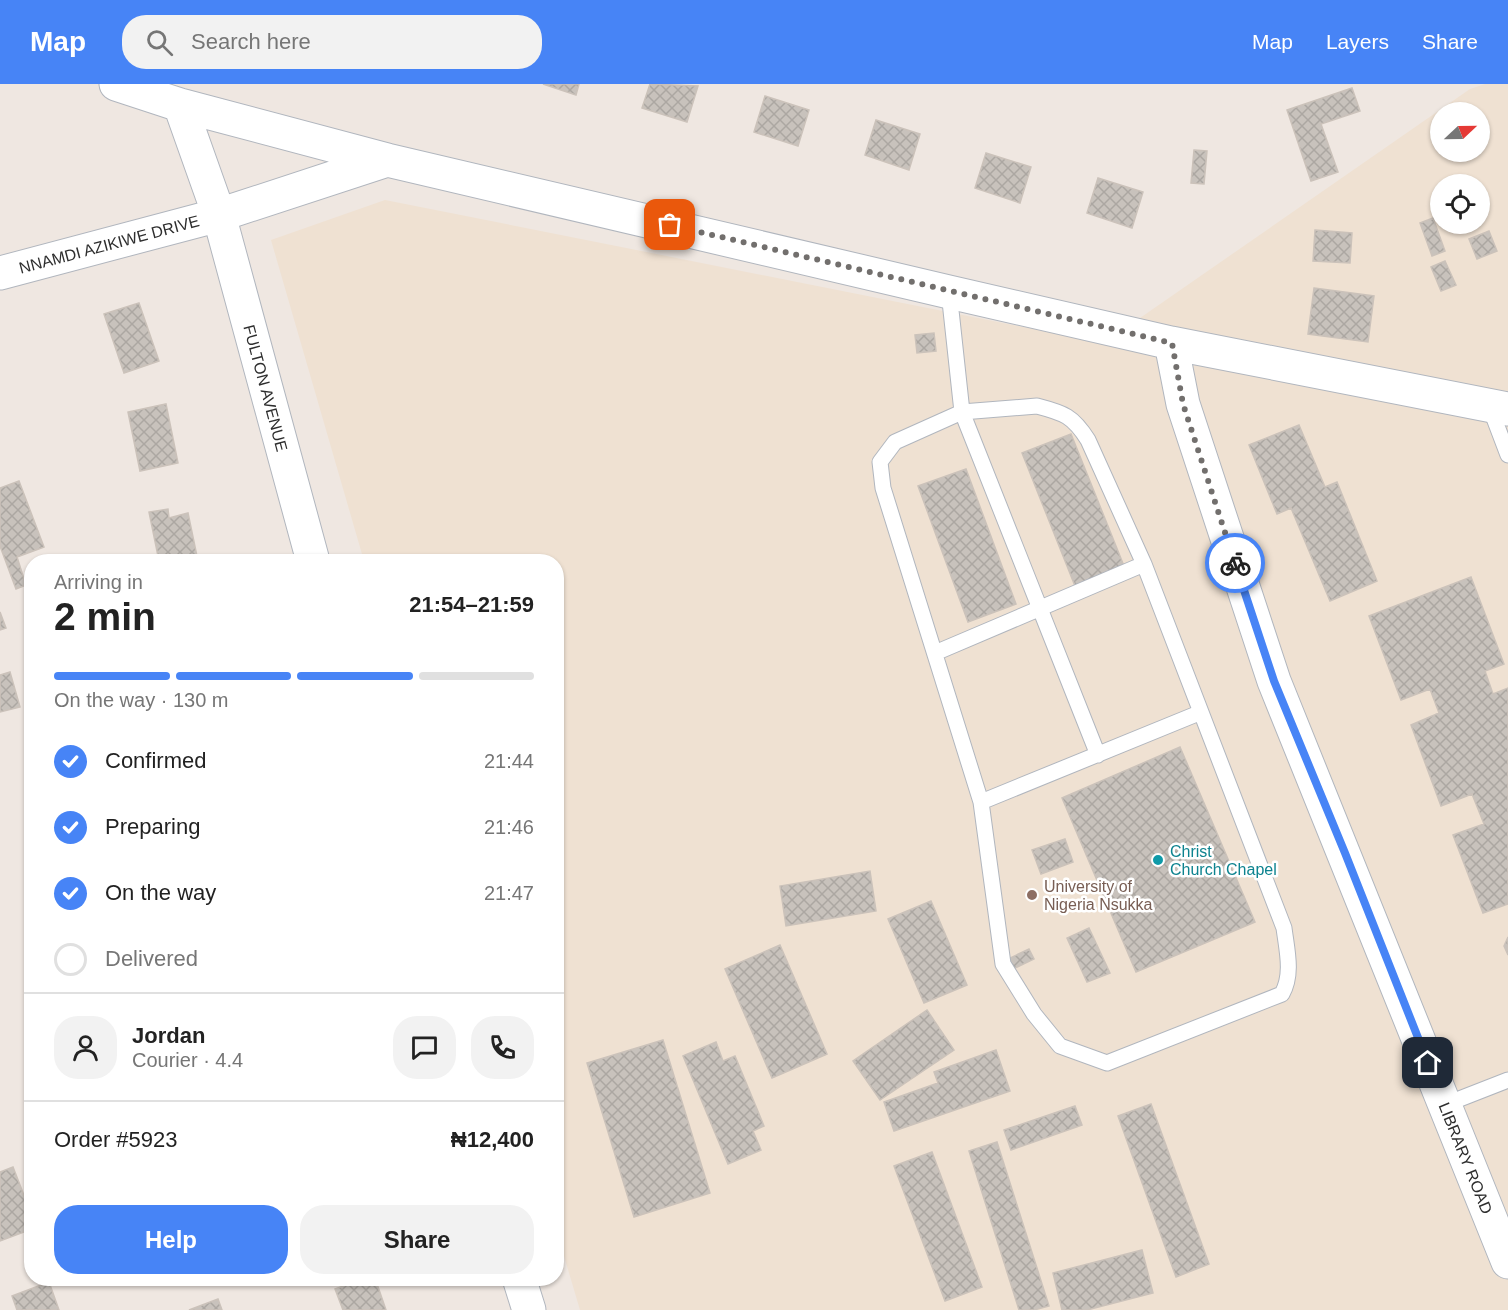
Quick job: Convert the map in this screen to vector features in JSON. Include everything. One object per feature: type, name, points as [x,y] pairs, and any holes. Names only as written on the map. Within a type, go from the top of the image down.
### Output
[{"type":"street","points":[[116,84],[180,105],[387,160],[949,292],[1172,343],[1498,407]]},
{"type":"street","name":"FULTON AVENUE","points":[[180,105],[219,215],[311,554]]},
{"type":"street","name":"NNAMDI AZIKIWE DRIVE","points":[[0,273],[219,215],[387,160]]},
{"type":"street","name":"LIBRARY ROAD","points":[[1172,343],[1183,404],[1274,681],[1508,1262]]},
{"type":"street","points":[[522,1286],[529,1310]]},
{"type":"lane","points":[[949,292],[962,412],[1098,755]]},
{"type":"lane","points":[[1037,406],[1059,412],[1077,422],[1088,440],[1144,564],[1199,714],[1284,928],[1289,982],[1282,994],[1107,1063],[1060,1046],[1034,1014],[1003,964],[981,802],[883,488],[880,462],[895,442],[962,412],[1037,406]]},
{"type":"lane","points":[[1498,407],[1508,455]]},
{"type":"lane","points":[[935,653],[1144,564]]},
{"type":"lane","points":[[981,802],[1199,714]]},
{"type":"lane","points":[[1444,1105],[1508,1080]]},
{"type":"shaded area","name":"University of Nigeria Nsukka","points":[[1485,84],[1508,84],[1508,1310],[580,1310],[564,1256],[564,554],[362,554],[271,240],[385,200],[1104,343],[1430,117],[1430,162],[1490,162],[1490,102],[1451,102],[1470,89]]},
{"type":"building","points":[[543,84],[579,84],[576,95]]},
{"type":"building","points":[[650,84],[698,86],[687,122],[642,108]]},
{"type":"building","points":[[1352,88],[1360,111],[1321,124],[1338,172],[1311,181],[1287,110]]},
{"type":"building","points":[[765,96],[809,110],[798,146],[754,132]]},
{"type":"building","points":[[876,120],[920,134],[909,170],[865,155]]},
{"type":"building","points":[[1194,150],[1207,151],[1204,184],[1191,183]]},
{"type":"building","points":[[986,153],[1031,167],[1020,203],[975,188]]},
{"type":"building","points":[[1098,178],[1143,192],[1132,228],[1087,213]]},
{"type":"building","points":[[1430,219],[1430,234],[1439,234],[1445,251],[1432,256],[1420,223]]},
{"type":"building","points":[[1315,230],[1352,233],[1350,263],[1313,261]]},
{"type":"building","points":[[1490,234],[1497,251],[1477,259],[1469,239]]},
{"type":"building","points":[[1445,261],[1456,285],[1441,291],[1431,267]]},
{"type":"building","points":[[1314,288],[1374,296],[1368,342],[1308,334]]},
{"type":"building","points":[[139,303],[159,361],[124,373],[104,314]]},
{"type":"building","points":[[934,333],[936,351],[917,353],[915,335]]},
{"type":"building","points":[[166,404],[178,463],[140,471],[128,412]]},
{"type":"building","points":[[1299,425],[1325,487],[1337,482],[1377,581],[1330,601],[1291,508],[1277,514],[1249,445]]},
{"type":"building","points":[[1071,434],[1124,566],[1075,586],[1022,453]]},
{"type":"building","points":[[966,469],[1016,604],[968,622],[918,486]]},
{"type":"building","points":[[19,481],[44,547],[17,557],[24,586],[16,589],[0,546],[0,488]]},
{"type":"building","points":[[168,509],[169,518],[188,513],[197,554],[158,554],[149,512]]},
{"type":"building","points":[[1471,577],[1504,664],[1485,671],[1493,694],[1508,688],[1508,904],[1483,913],[1453,835],[1484,824],[1472,794],[1441,806],[1411,725],[1439,713],[1430,689],[1401,700],[1369,616]]},
{"type":"building","points":[[0,612],[6,628],[0,630]]},
{"type":"building","points":[[10,672],[20,707],[0,712],[0,675]]},
{"type":"building","name":"Christ Church Chapel","points":[[1180,747],[1255,922],[1136,972],[1062,798]]},
{"type":"building","points":[[1065,839],[1073,862],[1041,874],[1032,850]]},
{"type":"building","points":[[870,871],[876,911],[786,926],[780,886]]},
{"type":"building","points":[[931,901],[967,985],[924,1003],[888,919]]},
{"type":"building","points":[[1089,928],[1110,973],[1087,982],[1067,938]]},
{"type":"building","points":[[1508,937],[1508,955],[1504,946]]},
{"type":"building","points":[[780,945],[827,1054],[772,1078],[725,969]]},
{"type":"building","points":[[1029,949],[1034,959],[1013,969],[1008,959]]},
{"type":"building","points":[[927,1010],[954,1050],[880,1100],[853,1061]]},
{"type":"building","points":[[663,1040],[710,1193],[634,1217],[587,1063]]},
{"type":"building","points":[[716,1042],[723,1061],[735,1056],[764,1126],[753,1131],[761,1150],[728,1164],[683,1056]]},
{"type":"building","points":[[996,1050],[1010,1091],[894,1131],[884,1102],[938,1083],[934,1072]]},
{"type":"building","points":[[1151,1104],[1209,1264],[1176,1277],[1118,1116]]},
{"type":"building","points":[[1075,1106],[1082,1125],[1011,1150],[1004,1130]]},
{"type":"building","points":[[997,1142],[1049,1306],[1034,1310],[1019,1310],[969,1151]]},
{"type":"building","points":[[932,1152],[982,1287],[945,1301],[894,1166]]},
{"type":"building","points":[[13,1167],[24,1195],[24,1232],[0,1241],[0,1172]]},
{"type":"building","points":[[1142,1250],[1153,1293],[1087,1310],[1062,1310],[1053,1273]]},
{"type":"building","points":[[38,1286],[50,1286],[59,1310],[17,1310],[12,1296]]},
{"type":"building","points":[[343,1286],[378,1286],[386,1310],[343,1310],[335,1289]]},
{"type":"building","points":[[218,1299],[222,1310],[189,1310]]},
{"type":"way so far","points":[[670,225],[1172,343],[1183,404],[1235,563]]},
{"type":"place","name":"Christ Church Chapel","points":[[1158,860]]},
{"type":"place","name":"University of Nigeria Nsukka","points":[[1032,895]]},
{"type":"route","points":[[1235,563],[1274,681],[1428,1063]]}]
